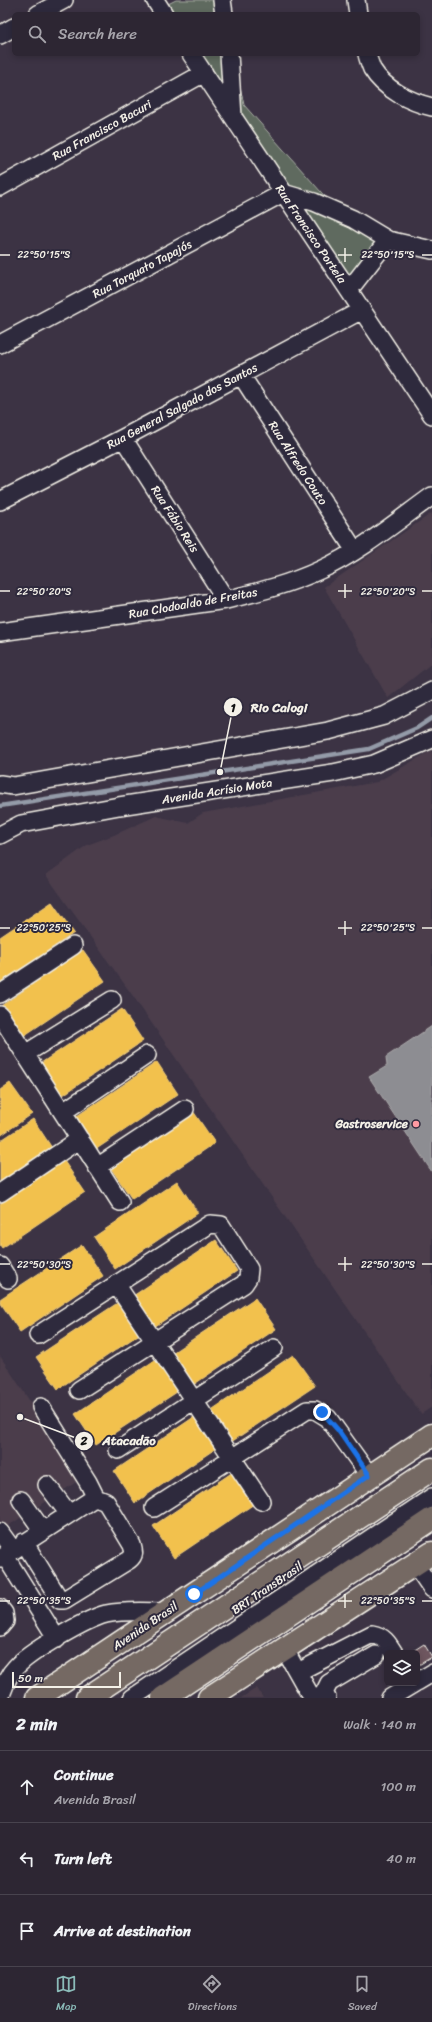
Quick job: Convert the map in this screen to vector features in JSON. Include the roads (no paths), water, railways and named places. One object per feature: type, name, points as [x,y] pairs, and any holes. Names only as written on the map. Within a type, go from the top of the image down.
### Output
[{"type":"main road","name":"Avenida Brasil","points":[[37,1698],[369,1475],[432,1435]]},
{"type":"main road","points":[[87,1698],[432,1469]]},
{"type":"main road","points":[[163,1698],[432,1519]]},
{"type":"main road","points":[[217,1696],[286,1648],[424,1559]]},
{"type":"street","points":[[42,12],[64,0]]},
{"type":"street","points":[[222,0],[224,12]]},
{"type":"street","points":[[356,0],[358,12]]},
{"type":"street","points":[[0,35],[12,28]]},
{"type":"street","name":"Rua Francisco Portela","points":[[192,56],[432,414]]},
{"type":"street","points":[[229,56],[233,117]]},
{"type":"street","points":[[367,56],[372,69],[399,94],[420,104],[432,107]]},
{"type":"street","name":"Rua Francisco Bacuri","points":[[0,187],[204,73]]},
{"type":"street","points":[[283,192],[314,202],[353,219],[388,240],[432,250]]},
{"type":"street","name":"Rua Torquato Tapajós","points":[[0,344],[283,192]]},
{"type":"street","points":[[349,290],[388,240]]},
{"type":"street","name":"Rua General Salgado dos Santos","points":[[0,501],[123,438],[362,310]]},
{"type":"street","name":"Rua Alfredo Couto","points":[[241,375],[355,551]]},
{"type":"street","name":"Rua Fábio Reis","points":[[123,438],[226,600]]},
{"type":"street","name":"Rua Clodoaldo de Freitas","points":[[0,632],[226,600],[289,583],[320,570],[355,551],[432,496]]},
{"type":"street","points":[[0,784],[13,786],[328,731],[384,716],[432,691]]},
{"type":"street","name":"Avenida Acrísio Mota","points":[[0,835],[21,824],[119,806],[333,773],[374,764],[432,739]]},
{"type":"street","points":[[0,994],[73,946]]},
{"type":"street","points":[[26,1054],[112,1000]]},
{"type":"street","points":[[0,1015],[120,1202]]},
{"type":"street","points":[[63,1112],[147,1055]]},
{"type":"street","points":[[97,1167],[184,1109]]},
{"type":"street","points":[[0,1193],[80,1139]]},
{"type":"street","points":[[38,1336],[210,1224],[221,1225],[248,1269],[248,1278],[244,1284],[79,1390]]},
{"type":"street","points":[[116,1284],[261,1501]]},
{"type":"street","points":[[118,1450],[274,1348]]},
{"type":"street","points":[[8,1555],[60,1600],[69,1599],[134,1556],[132,1545],[106,1502],[96,1498],[88,1482],[41,1407]]},
{"type":"street","points":[[154,1508],[231,1457],[307,1410],[315,1410],[328,1418],[369,1475]]},
{"type":"street","name":"BRT TransBrasil","points":[[101,1698],[432,1479]]},
{"type":"street","points":[[47,1485],[69,1514]]},
{"type":"street","name":"BRT TransBrasil","points":[[132,1698],[432,1497]]},
{"type":"street","points":[[8,1555],[42,1531],[96,1498]]},
{"type":"street","points":[[21,1500],[42,1531]]},
{"type":"street","points":[[0,1532],[8,1555],[53,1641]]},
{"type":"street","points":[[424,1559],[432,1589]]},
{"type":"street","points":[[0,1608],[4,1614],[5,1621],[0,1627]]},
{"type":"street","points":[[0,1698],[7,1679],[14,1668],[53,1641],[95,1618],[105,1615],[167,1612]]},
{"type":"street","points":[[298,1672],[372,1634],[380,1636],[388,1642],[392,1650]]},
{"type":"street","points":[[286,1648],[312,1698]]},
{"type":"street","points":[[328,1698],[324,1693],[329,1683],[376,1655]]},
{"type":"street","points":[[420,1680],[432,1673]]},
{"type":"street","points":[[390,1698],[410,1686]]},
{"type":"waterway","points":[[0,806],[369,749],[417,728],[432,718]]},
{"type":"place","name":"Rio Calogi","points":[[220,772]]},
{"type":"place","name":"Gastroservice","points":[[416,1124]]},
{"type":"place","name":"Atacadão","points":[[20,1417]]}]
